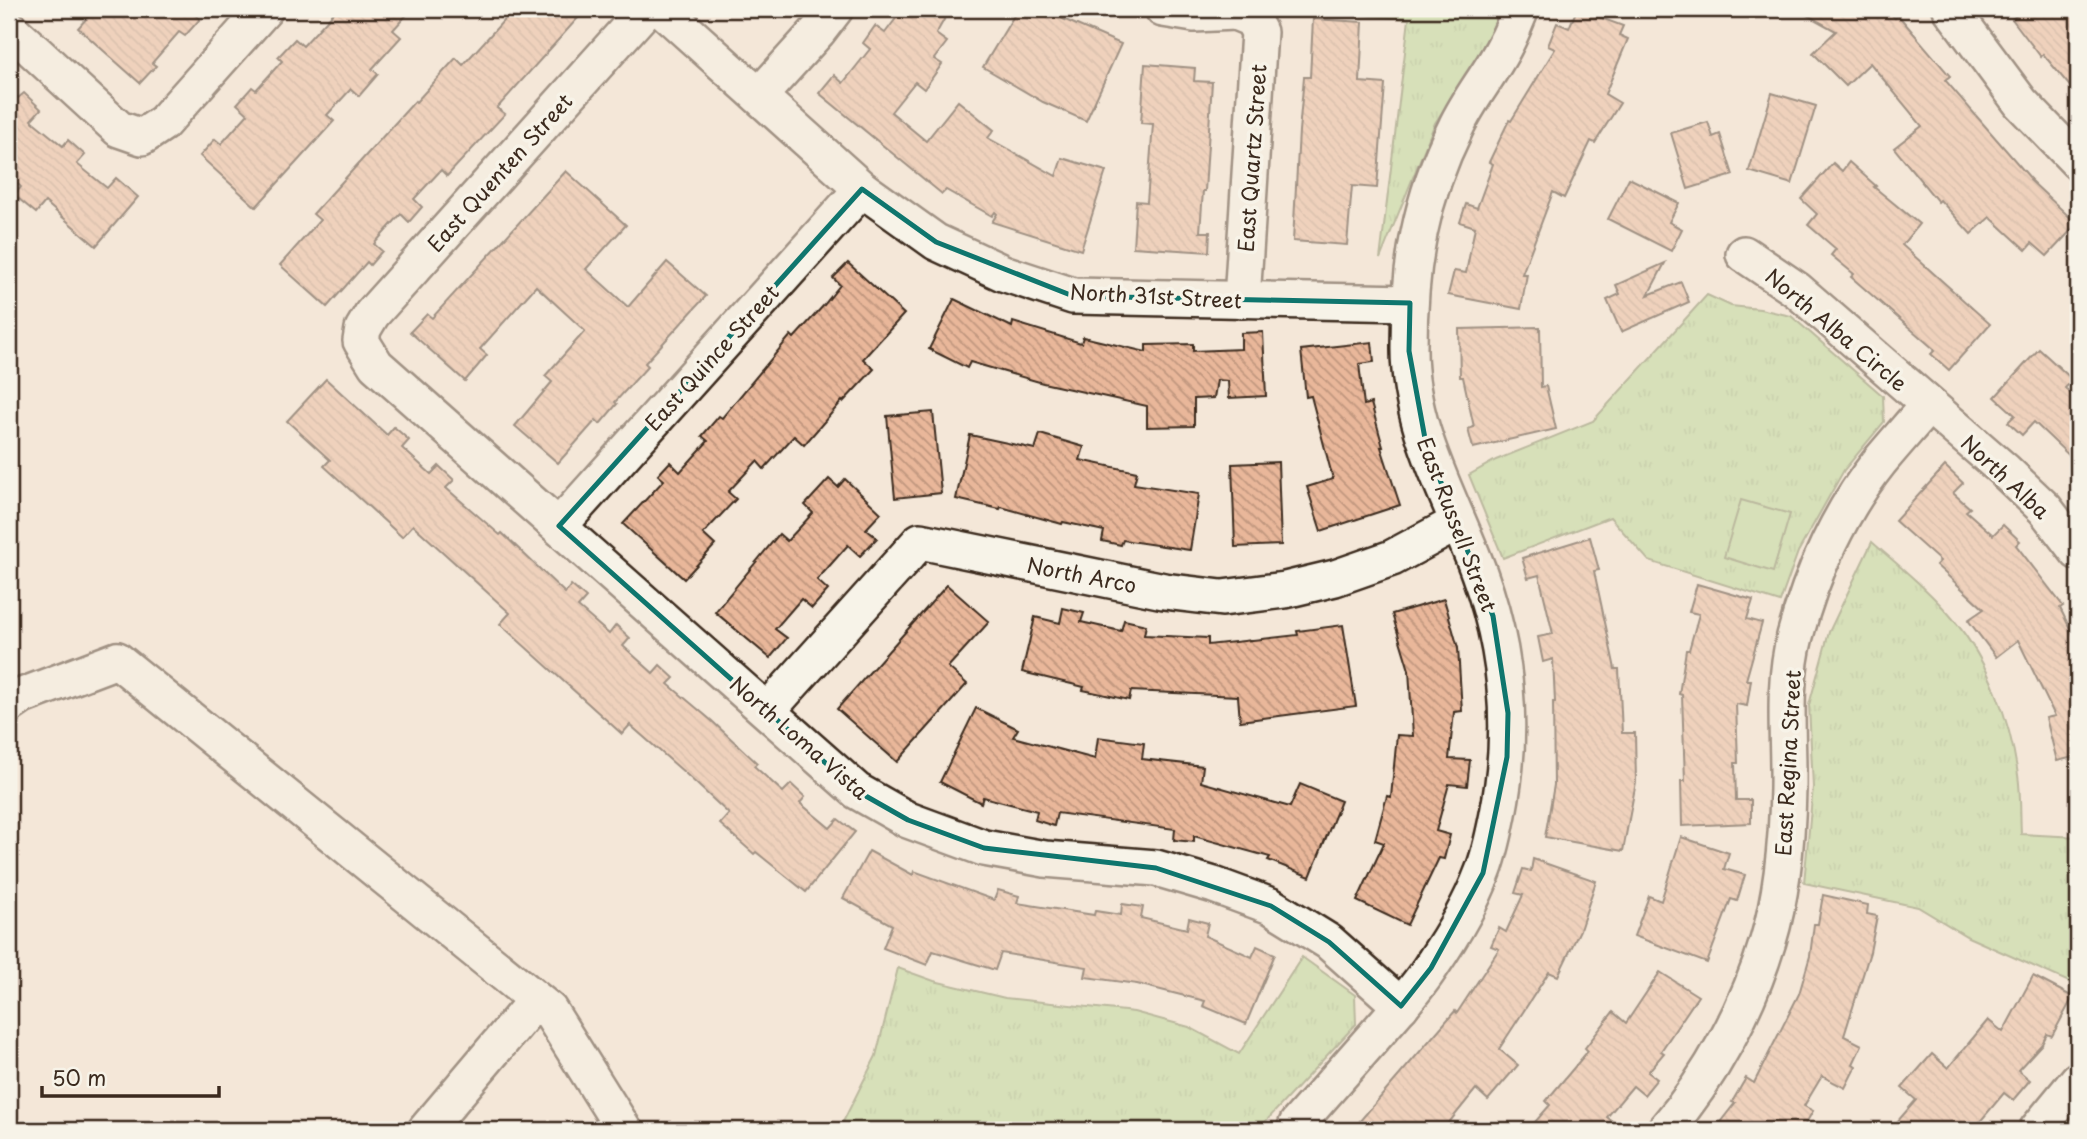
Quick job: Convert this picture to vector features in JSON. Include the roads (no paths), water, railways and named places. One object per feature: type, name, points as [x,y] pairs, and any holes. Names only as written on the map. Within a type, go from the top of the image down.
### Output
[{"type":"street","points":[[9,29],[119,129],[142,137],[163,123],[265,9]]},
{"type":"street","name":"East Quenten Street","points":[[361,341],[363,329],[372,314],[646,9]]},
{"type":"street","name":"North 31st Street","points":[[662,9],[862,189],[936,242],[1003,273],[1073,296],[1410,303]]},
{"type":"street","points":[[759,96],[835,9]]},
{"type":"street","name":"East Quartz Street","points":[[1163,9],[1194,14],[1235,12],[1252,19],[1259,32],[1242,300]]},
{"type":"street","name":"East Russell Street","points":[[1291,1128],[1401,1006],[1431,968],[1483,873],[1497,818],[1507,757],[1508,713],[1503,661],[1493,615],[1479,571],[1426,444],[1416,405],[1409,351],[1410,303],[1414,253],[1438,165],[1457,124],[1506,44],[1521,9]]},
{"type":"street","points":[[1951,9],[2021,103],[2078,162]]},
{"type":"street","name":"East Quince Street","points":[[559,526],[862,189]]},
{"type":"street","name":"North Alba Circle","points":[[1744,254],[1797,290],[1928,405]]},
{"type":"street","name":"North Loma Vista","points":[[361,341],[376,365],[857,791],[908,820],[984,848],[1045,859],[1156,868],[1271,906],[1329,942],[1401,1006]]},
{"type":"street","name":"North Alba","points":[[1928,405],[2045,509],[2078,552]]},
{"type":"street","name":"East Regina Street","points":[[1665,1130],[1703,1080],[1732,1030],[1768,940],[1787,836],[1787,690],[1794,638],[1811,586],[1850,505],[1879,463],[1928,405]]},
{"type":"street","name":"North Arco","points":[[768,710],[920,541],[1164,591],[1222,598],[1285,590],[1335,578],[1392,558],[1457,523]]},
{"type":"street","points":[[9,705],[22,696],[117,660],[548,1010],[624,1130]]},
{"type":"street","points":[[426,1130],[536,1000]]},
{"type":"street","points":[[2037,1130],[2078,1080]]}]
